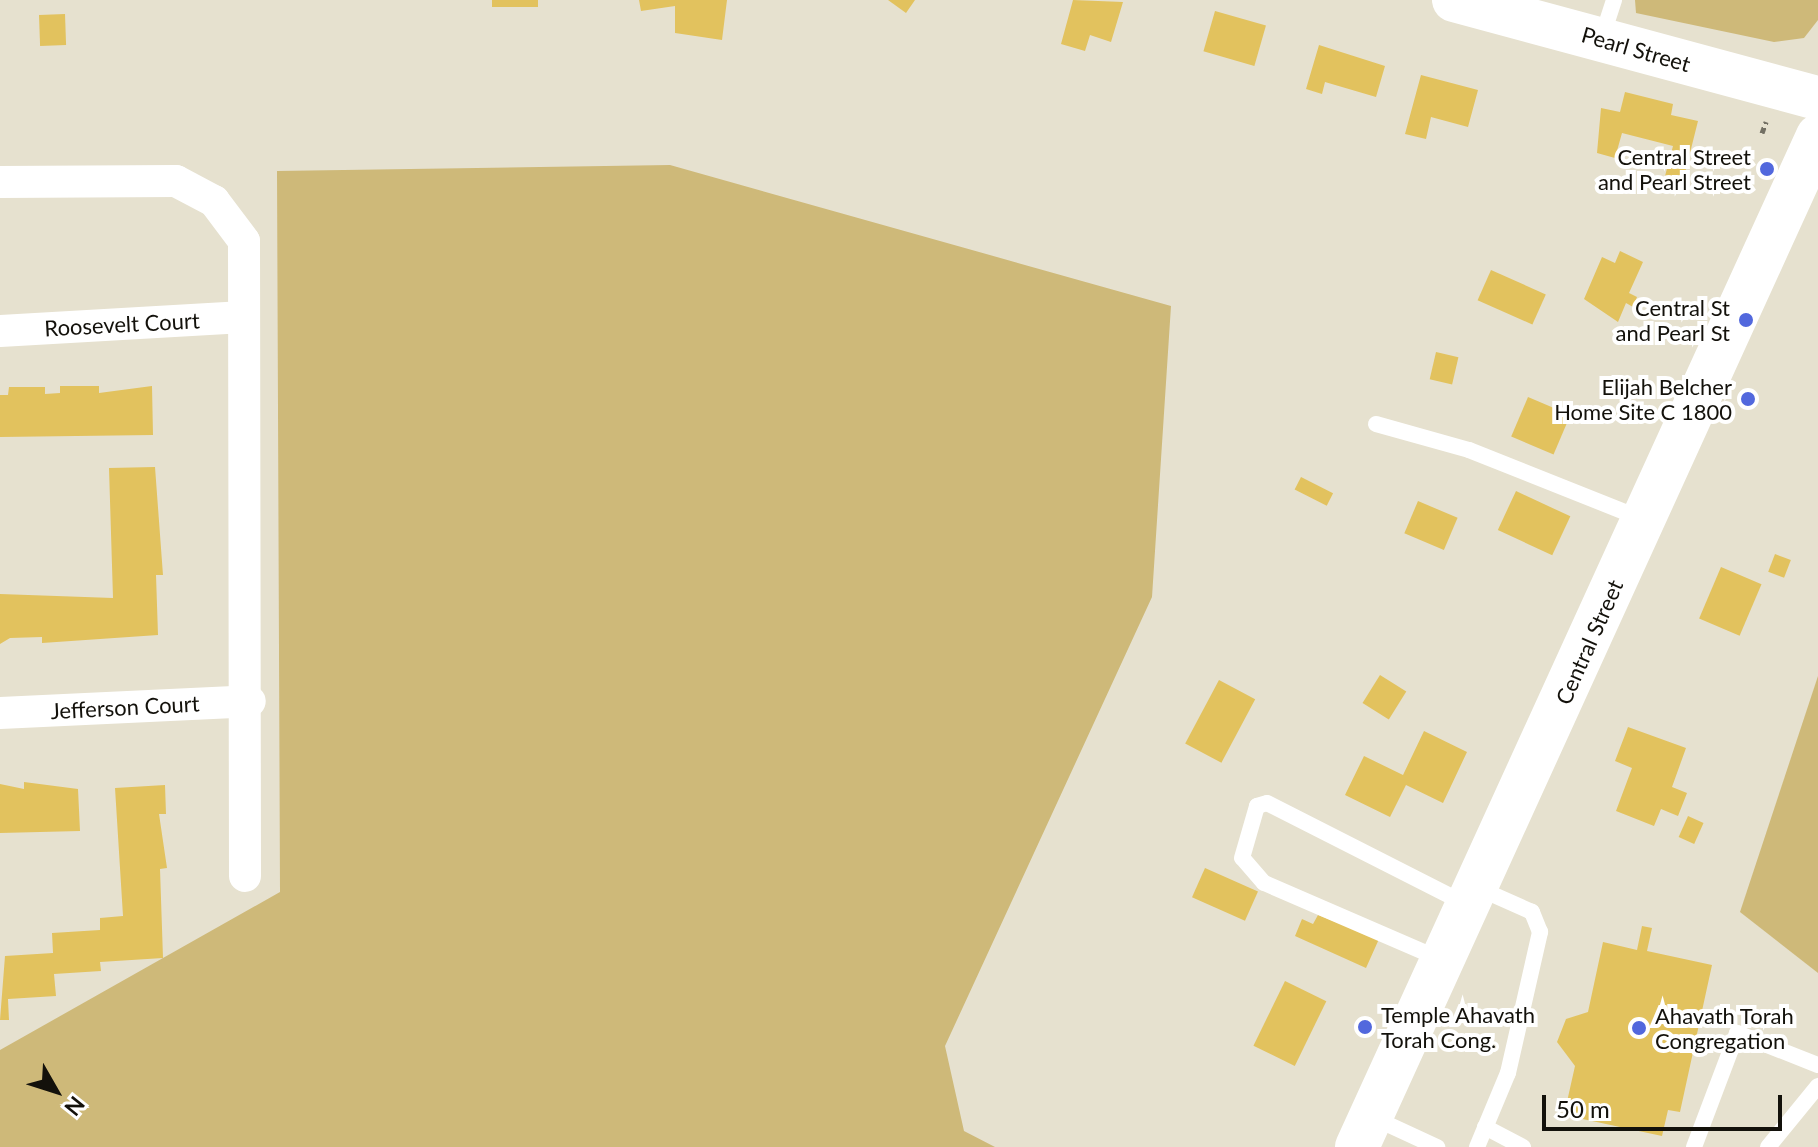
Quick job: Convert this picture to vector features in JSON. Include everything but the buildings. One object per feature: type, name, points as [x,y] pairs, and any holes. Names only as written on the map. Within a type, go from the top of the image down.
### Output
[{"type":"main road","name":"Pearl Street","points":[[1454,0],[1608,19],[1818,98]]},
{"type":"main road","name":"Central Street","points":[[1364,1132],[1818,136]]},
{"type":"street","points":[[0,182],[176,181],[214,201],[244,241],[250,701],[245,876]]},
{"type":"street","name":"Roosevelt Court","points":[[0,331],[244,317]]},
{"type":"street","name":"Jefferson Court","points":[[0,713],[250,701]]},
{"type":"lane","points":[[1376,424],[1469,450],[1644,520]]},
{"type":"lane","points":[[1443,960],[1264,883],[1242,858],[1257,806],[1267,803],[1473,897],[1532,912],[1540,932],[1508,1073],[1477,1147]]},
{"type":"lane","points":[[1694,1147],[1737,1033],[1818,1065]]},
{"type":"lane","points":[[1768,1147],[1818,1086]]},
{"type":"lane","points":[[1485,1127],[1523,1147]]},
{"type":"lane","points":[[1364,1132],[1437,1147]]},
{"type":"shaded area","points":[[1635,0],[1818,0],[1818,20],[1804,38],[1774,42],[1636,13]]},
{"type":"shaded area","points":[[670,165],[1171,306],[1152,597],[945,1046],[964,1131],[995,1147],[0,1147],[0,1050],[280,892],[277,171]]},
{"type":"shaded area","points":[[1818,676],[1818,973],[1740,912]]},
{"type":"place","name":"Central Street and Pearl Street","points":[[1767,169]]},
{"type":"place","name":"Central St and Pearl St","points":[[1746,320]]},
{"type":"place","name":"Elijah Belcher Home Site C 1800","points":[[1748,399]]},
{"type":"place","name":"Temple Ahavath Torah Cong.","points":[[1365,1027]]},
{"type":"place","name":"Ahavath Torah Congregation","points":[[1639,1028]]}]
